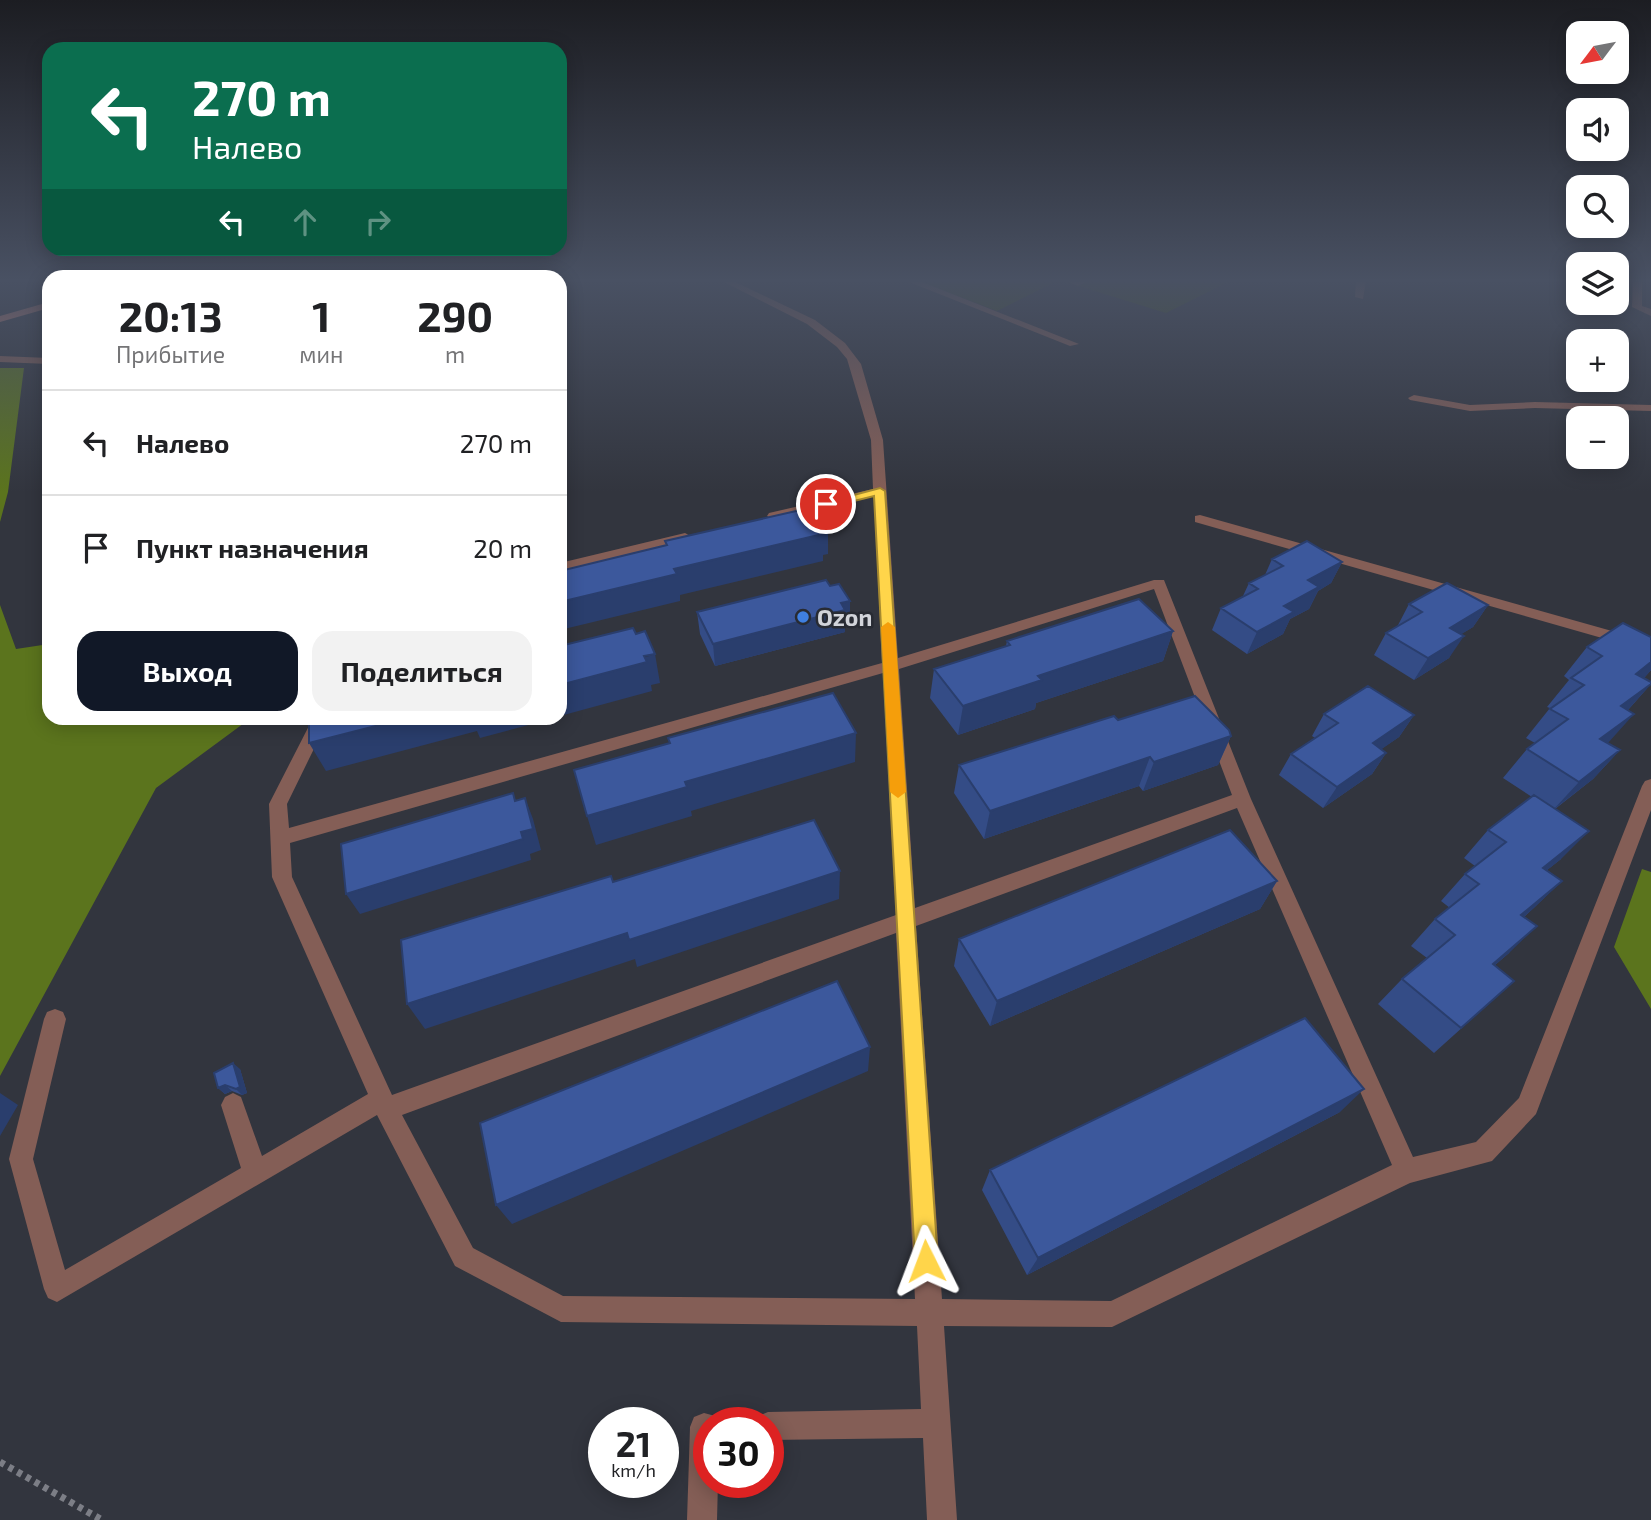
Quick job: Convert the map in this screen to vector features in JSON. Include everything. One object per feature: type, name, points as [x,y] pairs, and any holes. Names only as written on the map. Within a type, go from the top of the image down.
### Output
[{"type":"street","points":[[845,351],[852,358],[877,440],[942,1520]]},
{"type":"street","points":[[0,359],[42,361]]},
{"type":"street","points":[[1414,398],[1470,408],[1535,405],[1651,408]]},
{"type":"street","points":[[760,520],[880,491]]},
{"type":"street","points":[[1200,519],[1651,647]]},
{"type":"street","points":[[567,565],[693,536]]},
{"type":"street","points":[[279,838],[890,666],[1159,583],[1242,799],[1407,1171]]},
{"type":"street","points":[[318,725],[278,804],[282,877],[384,1104],[464,1257],[561,1309],[1112,1314],[1407,1171],[1483,1152],[1528,1106],[1651,786]]},
{"type":"street","points":[[55,1019],[21,1158],[57,1289],[255,1174],[384,1104],[906,922],[1242,799]]},
{"type":"street","points":[[233,1105],[255,1174]]},
{"type":"street","points":[[784,1426],[936,1423]]},
{"type":"street","points":[[702,1498],[702,1520]]},
{"type":"path","points":[[0,1462],[102,1520]]},
{"type":"green space","points":[[0,368],[24,368],[8,492],[0,522]]},
{"type":"green space","points":[[0,605],[16,649],[42,645],[42,725],[242,725],[156,788],[0,1076]]},
{"type":"green space","points":[[1642,869],[1651,872],[1651,1009],[1614,947]]},
{"type":"building","points":[[805,509],[808,513],[816,511],[828,528],[820,530],[823,534],[674,569],[677,574],[567,600],[567,569],[667,545],[665,541]]},
{"type":"building","points":[[1307,541],[1342,562],[1308,580],[1319,587],[1284,606],[1294,612],[1257,632],[1221,608],[1258,589],[1249,583],[1283,566],[1272,559]]},
{"type":"building","points":[[826,580],[830,586],[839,584],[850,601],[841,603],[845,610],[713,644],[697,612]]},
{"type":"building","points":[[1447,583],[1488,605],[1450,628],[1464,636],[1428,658],[1386,633],[1422,612],[1409,604]]},
{"type":"building","points":[[1139,599],[1173,631],[1038,676],[1042,680],[963,706],[934,669],[1010,645],[1007,641]]},
{"type":"building","points":[[1623,623],[1651,637],[1651,662],[1636,674],[1651,684],[1621,706],[1634,714],[1600,739],[1620,750],[1579,782],[1527,749],[1568,719],[1550,709],[1584,685],[1571,678],[1602,656],[1587,647]]},
{"type":"building","points":[[633,628],[636,634],[645,631],[655,654],[644,656],[647,662],[567,683],[567,644]]},
{"type":"building","points":[[1368,686],[1414,715],[1373,743],[1386,753],[1337,787],[1291,754],[1338,723],[1324,714]]},
{"type":"building","points":[[833,693],[856,733],[685,782],[687,787],[587,816],[574,770],[670,743],[668,738]]},
{"type":"building","points":[[1195,696],[1229,730],[1231,736],[1154,762],[1150,757],[990,811],[959,765],[1114,716],[1118,720]]},
{"type":"building","points":[[309,725],[380,725],[309,743]]},
{"type":"building","points":[[513,793],[515,801],[525,798],[533,829],[521,832],[523,839],[346,894],[341,844]]},
{"type":"building","points":[[1534,795],[1589,831],[1543,868],[1562,881],[1521,915],[1537,926],[1493,964],[1514,981],[1461,1028],[1402,979],[1455,935],[1435,919],[1479,884],[1465,874],[1506,842],[1488,830]]},
{"type":"building","points":[[814,820],[840,871],[629,940],[627,933],[407,1004],[401,940],[611,876],[613,882]]},
{"type":"building","points":[[1230,830],[1277,881],[997,1001],[959,939]]},
{"type":"building","points":[[837,981],[870,1047],[496,1205],[480,1123]]},
{"type":"building","points":[[1305,1018],[1364,1089],[1038,1258],[990,1170]]},
{"type":"building","points":[[233,1063],[240,1087],[236,1089],[225,1085],[218,1088],[214,1073]]},
{"type":"slow traffic","points":[[888,627],[898,792]]},
{"type":"place","name":"Ozon","points":[[803,617]]},
{"type":"route","points":[[826,504],[880,491],[926,1261]]}]
